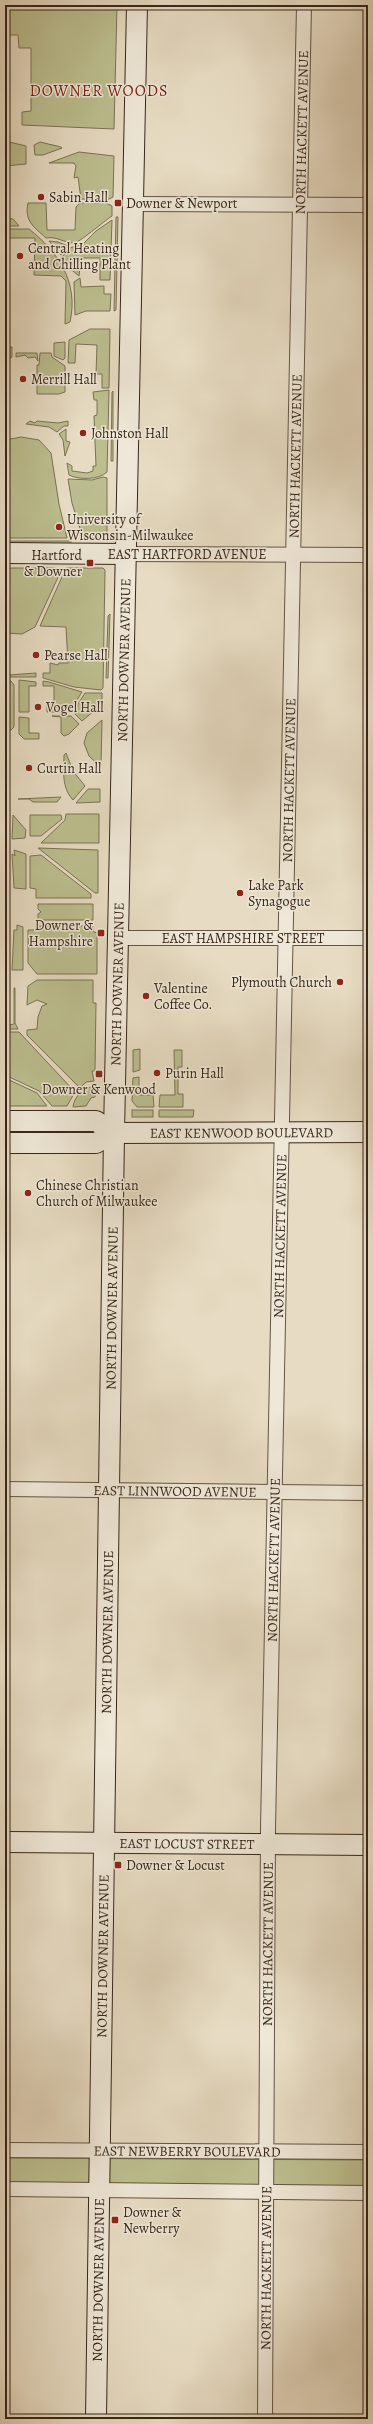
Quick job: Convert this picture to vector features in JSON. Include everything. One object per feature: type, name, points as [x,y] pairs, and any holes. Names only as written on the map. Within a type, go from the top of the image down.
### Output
[{"type":"street","name":"NORTH DOWNER AVENUE","points":[[96,2419],[101,2150],[108,1490],[114,1133],[137,5]]},
{"type":"street","name":"NORTH HACKETT AVENUE","points":[[265,2419],[268,1844],[284,937],[304,5]]},
{"type":"street","points":[[133,204],[368,205]]},
{"type":"street","name":"EAST HARTFORD AVENUE","points":[[5,553],[368,555]]},
{"type":"street","name":"EAST HAMPSHIRE STREET","points":[[118,938],[368,938]]},
{"type":"street","points":[[5,1121],[96,1120],[114,1133]]},
{"type":"street","name":"EAST KENWOOD BOULEVARD","points":[[5,1143],[96,1143],[114,1133],[368,1132]]},
{"type":"street","name":"EAST LINNWOOD AVENUE","points":[[5,1488],[368,1493]]},
{"type":"street","name":"EAST LOCUST STREET","points":[[5,1842],[368,1845]]},
{"type":"street","name":"EAST NEWBERRY BOULEVARD","points":[[5,2150],[368,2152]]},
{"type":"street","points":[[5,2189],[368,2193]]},
{"type":"green space","points":[[5,5],[117,5],[114,129],[22,125],[22,112],[31,111],[31,48],[19,48],[18,35],[5,35]]},
{"type":"green space","points":[[5,141],[26,146],[26,164],[5,166]]},
{"type":"green space","points":[[40,142],[62,148],[43,155],[35,155],[34,145]]},
{"type":"green space","points":[[79,152],[114,156],[113,197],[107,200],[81,199],[78,177],[74,178],[76,166],[74,163],[49,163]]},
{"type":"green space","points":[[28,203],[46,203],[47,230],[75,230],[76,207],[80,203],[106,203],[112,206],[112,216],[77,242],[70,243],[54,238],[46,238],[31,223],[27,215]]},
{"type":"green space","points":[[116,217],[118,217],[116,310],[114,311]]},
{"type":"green space","points":[[5,218],[13,219],[19,226],[5,226]]},
{"type":"green space","points":[[112,220],[110,280],[100,280],[100,258],[81,258],[79,276],[68,267],[62,257],[70,248],[84,243],[96,231]]},
{"type":"green space","points":[[5,229],[29,229],[57,258],[69,281],[72,307],[70,322],[65,324],[66,281],[61,276],[34,275],[35,238],[5,238]]},
{"type":"green space","points":[[49,241],[58,242],[68,246],[61,255]]},
{"type":"green space","points":[[80,278],[81,287],[104,286],[104,294],[111,294],[110,311],[86,311],[75,315],[74,282]]},
{"type":"green space","points":[[90,329],[110,329],[109,388],[102,388],[102,374],[96,374],[97,345],[76,344],[75,363],[68,363],[69,340]]},
{"type":"green space","points":[[65,342],[65,358],[63,360],[54,356],[54,343]]},
{"type":"green space","points":[[5,347],[12,347],[12,357],[9,359],[9,393],[5,393]]},
{"type":"green space","points":[[16,353],[37,353],[38,361],[35,357],[28,358],[25,355],[16,357]]},
{"type":"green space","points":[[40,353],[51,353],[52,357],[65,366],[65,392],[59,394],[37,394],[37,365],[39,365]]},
{"type":"green space","points":[[109,390],[107,472],[94,478],[73,477],[69,475],[67,463],[72,466],[72,471],[87,473],[93,471],[93,466],[96,466],[94,416],[97,415],[97,400],[94,400],[93,392]]},
{"type":"green space","points":[[113,391],[113,461],[111,461],[112,392]]},
{"type":"green space","points":[[30,421],[35,423],[37,421],[58,423],[68,421],[68,426],[64,426],[57,432],[49,427],[26,424]]},
{"type":"green space","points":[[66,429],[66,441],[70,442],[65,456],[63,440],[59,434]]},
{"type":"green space","points":[[21,437],[39,440],[51,453],[59,504],[67,538],[5,538],[5,440]]},
{"type":"green space","points":[[103,477],[107,478],[107,534],[104,538],[83,538],[72,503],[68,479],[92,480]]},
{"type":"green space","points":[[5,541],[71,541],[70,545],[5,545]]},
{"type":"green space","points":[[5,568],[55,568],[61,571],[35,627],[22,634],[5,633]]},
{"type":"green space","points":[[66,568],[103,568],[105,570],[103,688],[101,690],[74,687],[43,678],[43,673],[50,673],[50,663],[58,665],[59,663],[68,663],[66,627],[40,626]]},
{"type":"green space","points":[[110,614],[108,678],[106,678],[108,616]]},
{"type":"green space","points":[[5,673],[9,675],[36,673],[36,677],[5,677]]},
{"type":"green space","points":[[19,680],[36,682],[36,686],[29,686],[29,712],[19,712]]},
{"type":"green space","points":[[5,681],[11,681],[14,685],[14,727],[11,730],[5,730]]},
{"type":"green space","points":[[43,681],[82,692],[69,712],[47,712],[47,702],[54,702],[54,686],[43,686]]},
{"type":"green space","points":[[85,693],[102,693],[102,704],[82,721],[73,712]]},
{"type":"green space","points":[[52,716],[71,716],[79,724],[69,734],[64,736],[61,733],[61,717]]},
{"type":"green space","points":[[19,717],[29,718],[29,733],[39,733],[39,739],[24,739],[19,734]]},
{"type":"green space","points":[[102,720],[101,767],[89,756],[84,743],[87,733]]},
{"type":"green space","points":[[66,753],[73,771],[85,786],[73,800],[69,795],[64,779],[64,755]]},
{"type":"green space","points":[[88,789],[100,789],[100,802],[76,803]]},
{"type":"green space","points":[[61,797],[57,802],[33,802],[29,799],[18,799]]},
{"type":"green space","points":[[66,814],[99,814],[99,843],[41,843],[65,820]]},
{"type":"green space","points":[[13,815],[26,830],[25,838],[12,839]]},
{"type":"green space","points":[[30,815],[61,815],[62,819],[41,836],[30,836]]},
{"type":"green space","points":[[38,848],[98,850],[98,893],[95,893]]},
{"type":"green space","points":[[14,850],[26,854],[26,889],[14,888],[12,854],[15,856]]},
{"type":"green space","points":[[41,855],[91,894],[91,898],[36,898],[36,889],[30,888],[30,856]]},
{"type":"green space","points":[[38,904],[93,904],[93,920],[38,920],[38,914],[41,912],[38,909]]},
{"type":"green space","points":[[17,925],[23,927],[23,970],[12,970],[14,930],[17,930]]},
{"type":"green space","points":[[36,926],[92,926],[94,932],[97,933],[97,974],[37,974],[28,963],[28,930],[36,930]]},
{"type":"green space","points":[[37,980],[93,980],[93,1003],[96,1003],[95,1071],[92,1071],[94,1081],[86,1082],[80,1088],[27,1035],[27,1030],[37,1029],[38,1017],[42,1006],[47,1004],[37,1000],[27,1005],[28,986]]},
{"type":"green space","points":[[14,988],[15,1023],[18,1029],[5,1029],[5,1026],[14,1024]]},
{"type":"green space","points":[[5,1032],[19,1032],[75,1092],[67,1106],[52,1106],[39,1091],[5,1075]]},
{"type":"green space","points":[[140,1049],[140,1070],[133,1072],[133,1050]]},
{"type":"green space","points":[[174,1050],[182,1050],[182,1067],[178,1067],[178,1094],[183,1094],[183,1107],[159,1107],[160,1095],[175,1095]]},
{"type":"green space","points":[[139,1077],[139,1095],[153,1095],[154,1107],[137,1107],[132,1101],[133,1078]]},
{"type":"green space","points":[[5,1078],[37,1093],[47,1106],[5,1106]]},
{"type":"green space","points":[[91,1087],[95,1087],[95,1097],[91,1098],[86,1106],[73,1107],[79,1094]]},
{"type":"green space","points":[[132,1110],[153,1110],[153,1117],[132,1117]]},
{"type":"green space","points":[[159,1110],[194,1110],[193,1117],[159,1117]]},
{"type":"green space","points":[[5,1127],[51,1127],[51,1131],[47,1134],[5,1136]]},
{"type":"green space","points":[[5,2158],[368,2160],[368,2186],[5,2183]]},
{"type":"place","name":"Sabin Hall","points":[[41,197]]},
{"type":"place","name":"Downer & Newport","points":[[118,203]]},
{"type":"place","name":"Central Heating and Chilling Plant","points":[[20,256]]},
{"type":"place","name":"Merrill Hall","points":[[23,379]]},
{"type":"place","name":"Johnston Hall","points":[[83,433]]},
{"type":"place","name":"University of Wisconsin-Milwaukee","points":[[59,527]]},
{"type":"place","name":"Hartford & Downer","points":[[90,563]]},
{"type":"place","name":"Pearse Hall","points":[[36,655]]},
{"type":"place","name":"Vogel Hall","points":[[38,707]]},
{"type":"place","name":"Curtin Hall","points":[[29,768]]},
{"type":"place","name":"Lake Park Synagogue","points":[[240,893]]},
{"type":"place","name":"Downer & Hampshire","points":[[101,933]]},
{"type":"place","name":"Plymouth Church","points":[[340,982]]},
{"type":"place","name":"Valentine Coffee Co.","points":[[146,996]]},
{"type":"place","name":"Purin Hall","points":[[157,1073]]},
{"type":"place","name":"Downer & Kenwood","points":[[99,1074]]},
{"type":"place","name":"Chinese Christian Church of Milwaukee","points":[[28,1193]]},
{"type":"place","name":"Downer & Locust","points":[[118,1865]]},
{"type":"place","name":"Downer & Newberry","points":[[115,2220]]},
{"type":"district","name":"DOWNER WOODS","points":[[99,91]]}]
